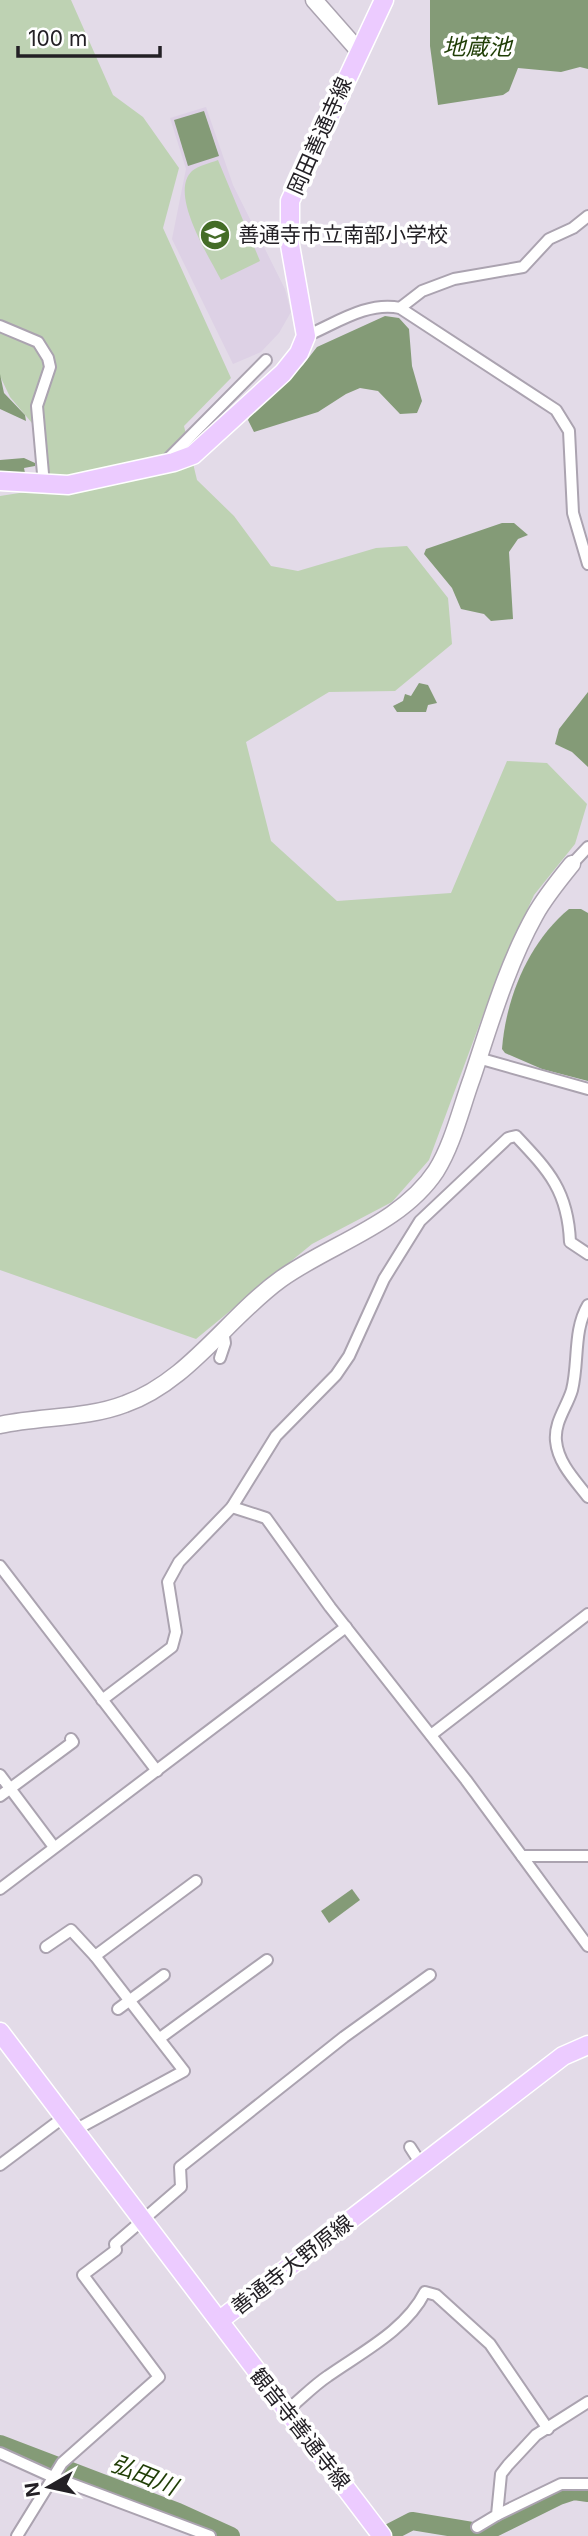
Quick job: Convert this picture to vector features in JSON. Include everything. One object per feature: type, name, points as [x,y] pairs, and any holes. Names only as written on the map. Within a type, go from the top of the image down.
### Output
[{"type":"main road","name":"岡田善通寺線","points":[[306,336],[290,246],[290,201],[384,0]]},
{"type":"main road","points":[[0,481],[68,485],[162,465],[193,455],[283,373],[299,353],[306,336]]},
{"type":"main road","name":"善通寺大野原線","points":[[0,2032],[220,2320],[563,2056],[587,2044]]},
{"type":"main road","name":"観音寺善通寺線","points":[[220,2320],[381,2534]]},
{"type":"street","points":[[314,0],[359,50]]},
{"type":"street","points":[[400,308],[422,291],[454,279],[523,267],[549,239],[573,228],[588,216]]},
{"type":"street","points":[[306,336],[363,311],[388,306],[400,308],[556,410],[569,431],[573,513],[588,564]]},
{"type":"street","points":[[0,326],[38,342],[48,358],[50,367],[37,406],[44,485]]},
{"type":"street","points":[[162,465],[266,360]]},
{"type":"street","points":[[0,1425],[95,1412],[124,1405],[158,1386],[278,1282],[394,1212],[418,1191],[436,1171],[535,915],[572,864],[588,847]]},
{"type":"street","points":[[478,1058],[588,1089]]},
{"type":"street","points":[[102,1700],[172,1647],[176,1632],[168,1583],[179,1562],[232,1507],[276,1436],[336,1374],[349,1356],[384,1279],[421,1221],[508,1138],[516,1136],[548,1170],[563,1195],[570,1242],[588,1254]]},
{"type":"street","points":[[418,1191],[421,1221]]},
{"type":"street","points":[[588,1305],[577,1344],[571,1392],[557,1423],[555,1440],[560,1460],[588,1497]]},
{"type":"street","points":[[220,1357],[225,1343],[223,1331]]},
{"type":"street","points":[[232,1507],[267,1518],[588,1946]]},
{"type":"street","points":[[0,1566],[156,1771]]},
{"type":"street","points":[[431,1735],[588,1614]]},
{"type":"street","points":[[0,1889],[346,1626]]},
{"type":"street","points":[[0,1796],[73,1742],[71,1739]]},
{"type":"street","points":[[0,1774],[54,1847]]},
{"type":"street","points":[[522,1856],[588,1856]]},
{"type":"street","points":[[95,1956],[195,1881]]},
{"type":"street","points":[[0,2165],[70,2123],[184,2071],[95,1956],[71,1930],[46,1947]]},
{"type":"street","points":[[160,2038],[267,1959]]},
{"type":"street","points":[[118,2009],[164,1975]]},
{"type":"street","points":[[17,2536],[36,2509],[57,2470],[159,2377],[83,2275],[116,2250],[114,2244],[181,2187],[180,2167],[344,2037],[430,1975]]},
{"type":"street","points":[[410,2147],[421,2164]]},
{"type":"street","points":[[286,2411],[327,2377],[373,2346],[418,2306],[425,2292],[436,2295],[490,2344],[548,2429]]},
{"type":"street","points":[[497,2515],[501,2474],[536,2435],[588,2402]]},
{"type":"street","points":[[0,2453],[57,2470],[210,2536]]},
{"type":"street","points":[[477,2527],[561,2484],[588,2484]]},
{"type":"shaded area","points":[[0,0],[71,0],[113,95],[143,117],[179,168],[163,228],[231,378],[184,426],[197,480],[234,516],[271,566],[298,571],[376,548],[407,546],[448,598],[452,644],[395,691],[329,692],[246,742],[271,841],[337,901],[451,893],[507,761],[547,763],[587,804],[575,844],[534,895],[499,972],[429,1160],[392,1202],[312,1244],[196,1339],[0,1270],[0,496],[45,489],[37,429],[10,397],[0,376]]},
{"type":"shaded area","name":"善通寺市立南部小学校","points":[[206,107],[233,185],[285,289],[291,312],[279,333],[261,352],[233,364],[172,239],[186,169],[170,118]]},
{"type":"shaded area","points":[[218,160],[260,261],[221,280],[193,226],[185,195],[186,181],[192,171]]},
{"type":"water","name":"地蔵池","points":[[430,0],[588,0],[588,69],[580,67],[561,72],[518,68],[509,91],[503,95],[438,105],[430,46]]},
{"type":"water","points":[[204,111],[219,156],[188,166],[174,120]]},
{"type":"water","points":[[385,316],[399,318],[409,329],[412,366],[422,401],[417,413],[400,414],[378,391],[360,388],[318,412],[254,432],[248,420],[251,413],[303,365],[317,347]]},
{"type":"water","points":[[0,374],[4,393],[25,415],[26,421],[0,409]]},
{"type":"water","points":[[24,458],[35,463],[35,466],[24,468],[25,473],[29,474],[21,476],[0,471],[0,460]]},
{"type":"water","points":[[502,523],[514,523],[528,535],[518,539],[509,552],[513,619],[491,621],[484,614],[461,609],[452,588],[424,554],[426,549]]},
{"type":"water","points":[[419,683],[428,685],[437,703],[428,705],[426,712],[397,712],[393,706],[403,701],[405,694],[411,696]]},
{"type":"water","points":[[588,692],[588,767],[572,752],[555,744],[559,729]]},
{"type":"water","points":[[569,909],[581,909],[588,913],[588,1081],[542,1069],[505,1053],[502,1049],[504,1029],[522,972],[542,937]]},
{"type":"water","points":[[352,1889],[360,1900],[329,1923],[321,1911]]},
{"type":"waterway","name":"弘田川","points":[[0,2444],[178,2512],[231,2536]]},
{"type":"waterway","name":"弘田川","points":[[383,2536],[412,2521],[484,2533],[559,2496],[574,2491],[588,2493]]},
{"type":"place","name":"善通寺市立南部小学校","points":[[215,235]]}]
